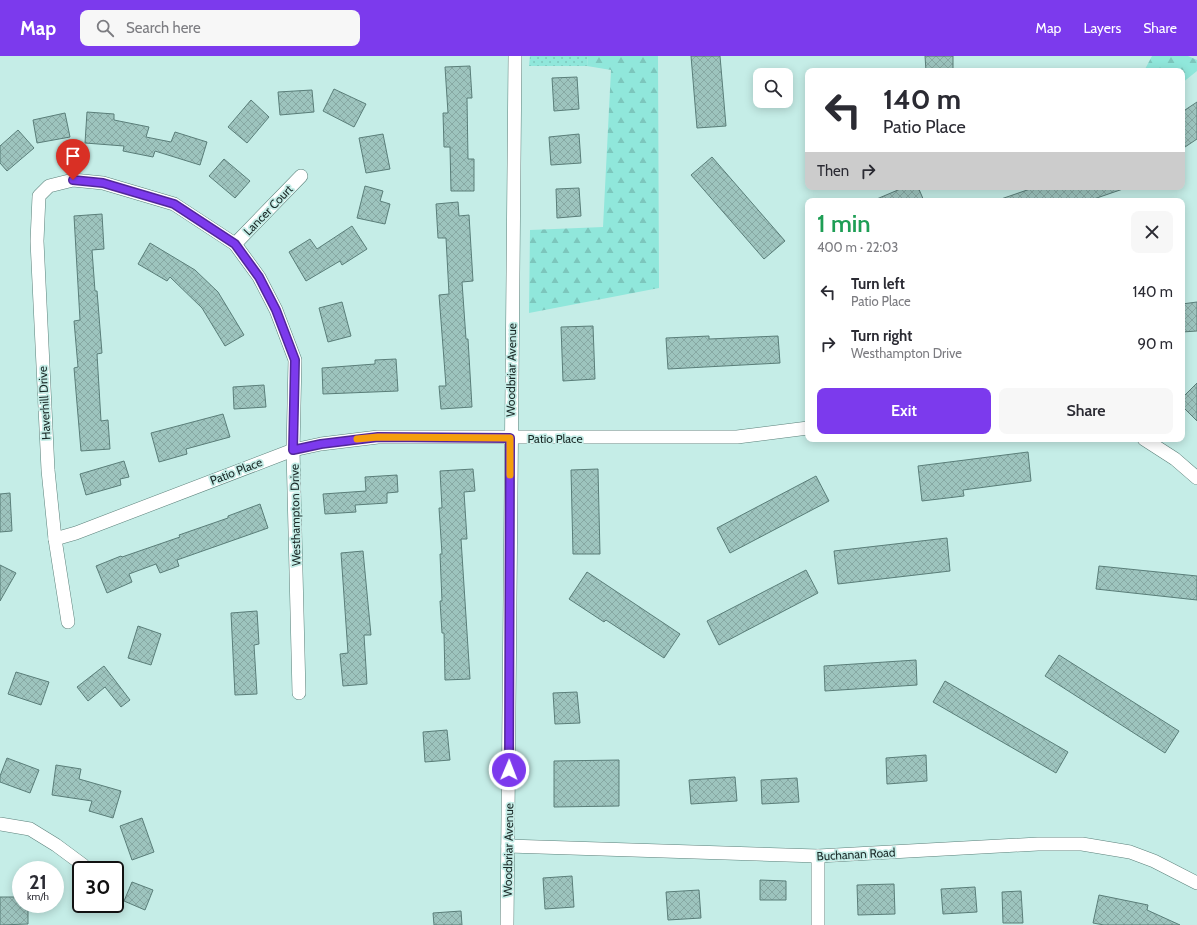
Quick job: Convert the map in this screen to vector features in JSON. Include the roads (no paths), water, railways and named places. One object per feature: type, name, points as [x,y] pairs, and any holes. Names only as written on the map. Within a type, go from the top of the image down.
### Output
[{"type":"street","name":"Woodbriar Avenue","points":[[507,925],[514,56]]},
{"type":"street","name":"Lancer Court","points":[[235,244],[301,176]]},
{"type":"street","name":"Westhampton Drive","points":[[49,186],[73,180],[103,183],[136,191],[174,204],[235,244],[259,277],[276,310],[295,360],[293,450],[299,693]]},
{"type":"street","name":"Haverhill Drive","points":[[49,186],[39,196],[37,241],[48,470],[55,539],[68,622]]},
{"type":"street","name":"Patio Place","points":[[55,539],[76,533],[293,450],[328,443],[378,437],[737,437],[805,428]]},
{"type":"street","points":[[1149,442],[1175,459],[1197,478]]},
{"type":"street","points":[[0,824],[30,829],[56,844],[78,861]]},
{"type":"street","name":"Buchanan Road","points":[[508,846],[818,856],[1038,844],[1082,844],[1130,852],[1154,861],[1197,883]]},
{"type":"street","points":[[818,856],[818,925]]}]
